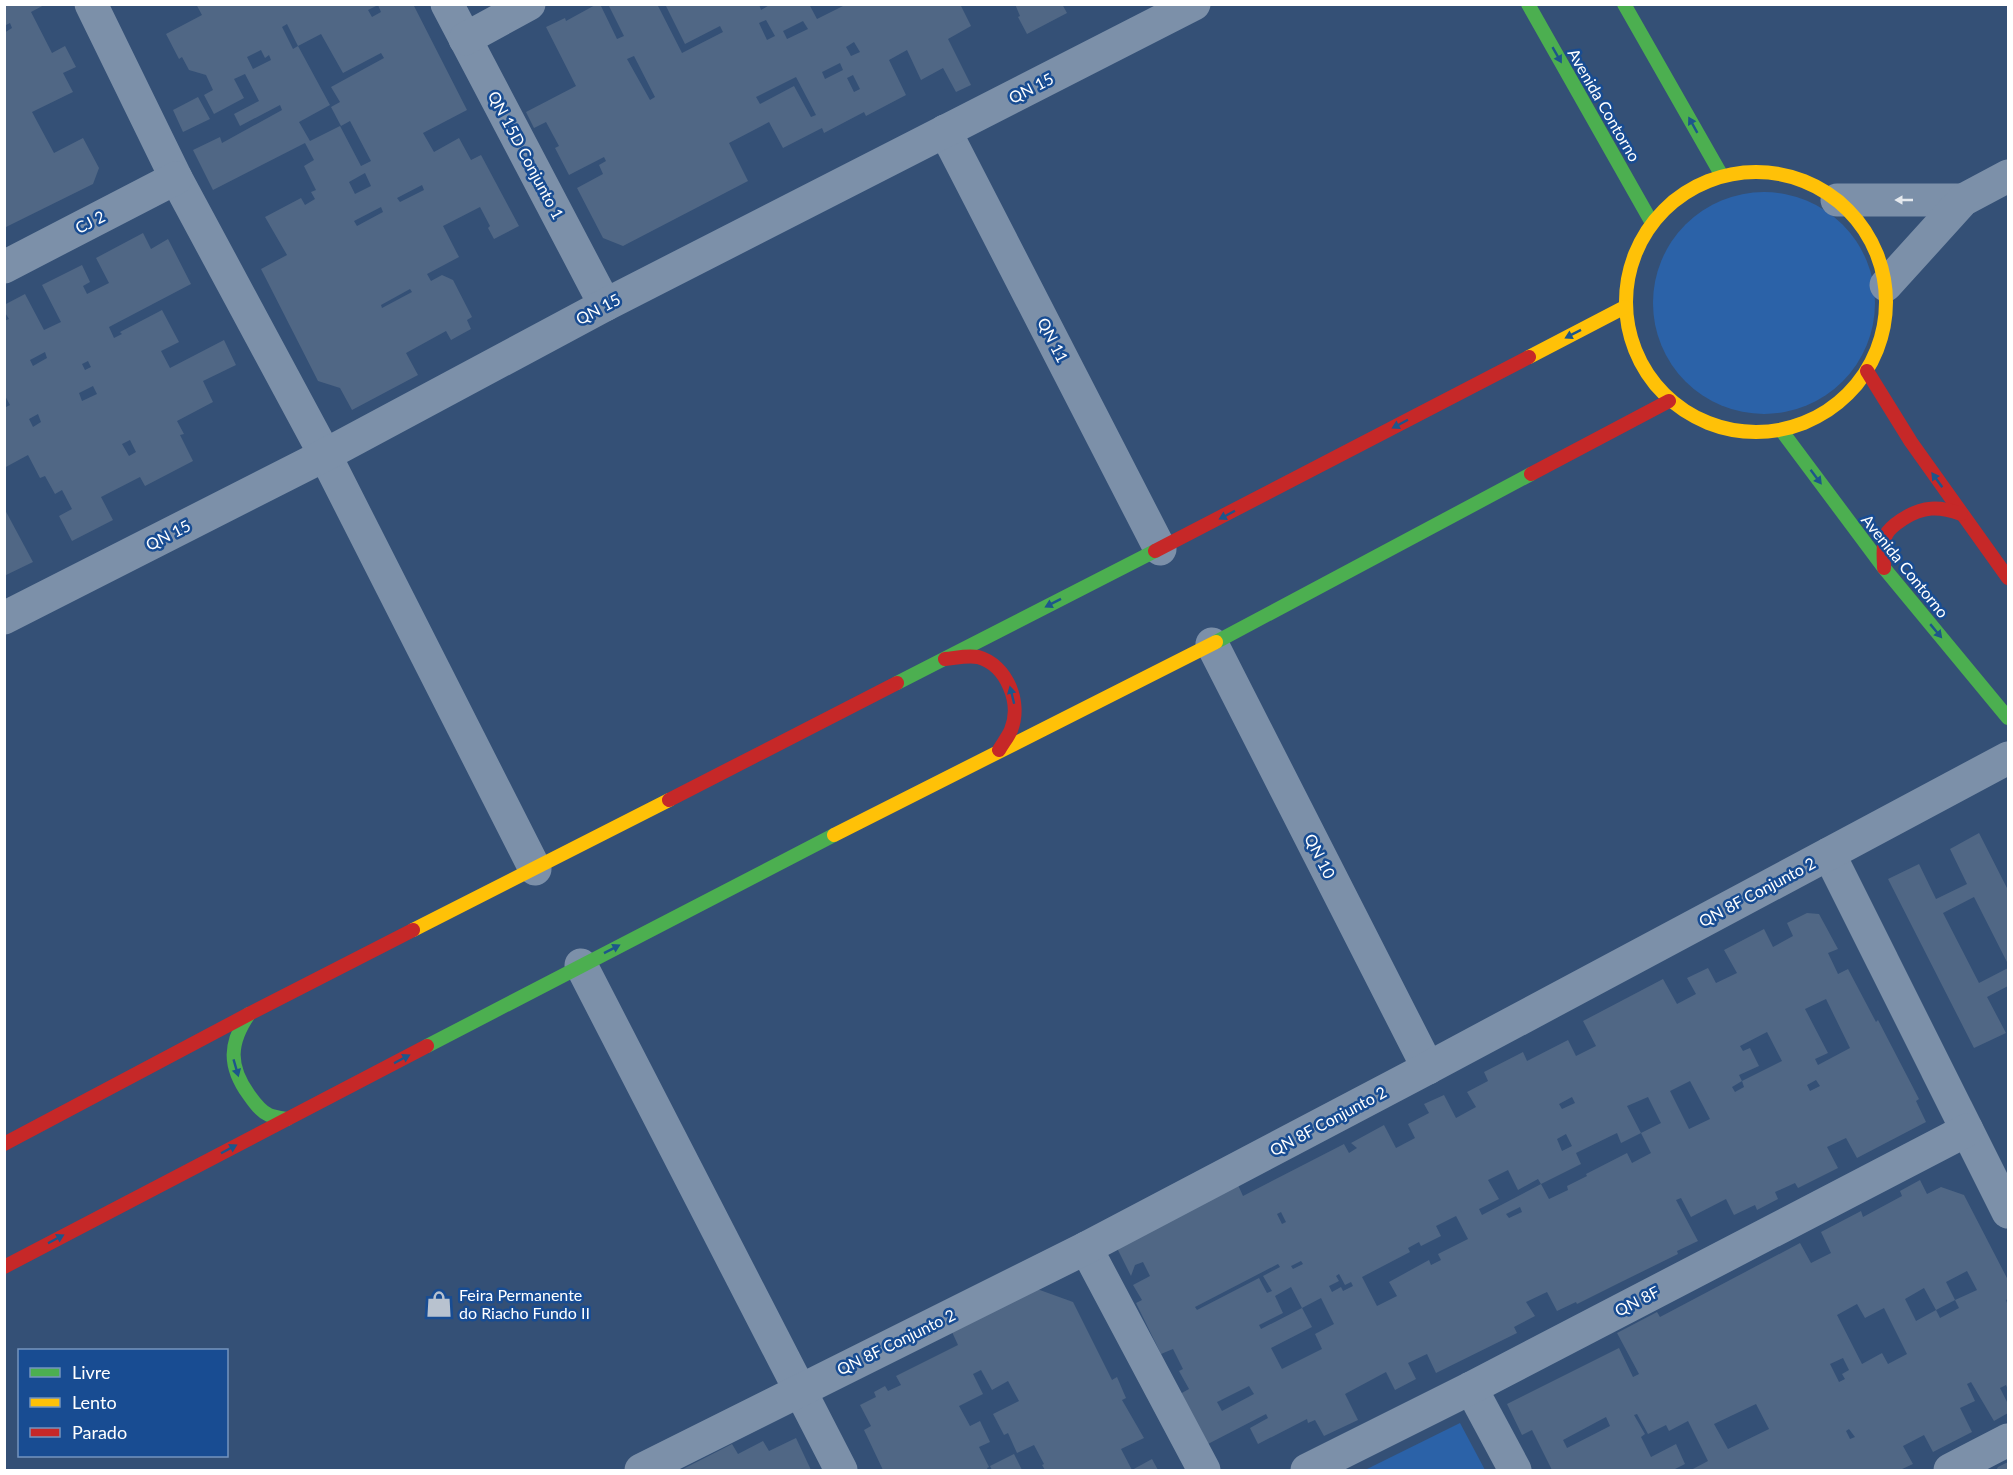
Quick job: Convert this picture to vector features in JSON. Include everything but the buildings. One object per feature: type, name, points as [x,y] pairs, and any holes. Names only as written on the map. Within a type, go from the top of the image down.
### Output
[{"type":"main road","name":"Avenida Contorno","points":[[1528,4],[1652,223]]},
{"type":"main road","points":[[1624,4],[1722,176]]},
{"type":"main road","points":[[1752,172],[1782,174],[1811,184],[1837,200],[1861,224],[1877,253],[1886,285],[1887,307],[1884,329],[1877,351],[1867,371],[1851,392],[1831,410],[1807,423],[1781,430],[1742,432],[1703,422],[1669,401],[1646,374],[1631,342],[1625,307],[1631,262],[1652,223],[1672,202],[1695,187],[1722,176],[1752,172]]},
{"type":"main road","points":[[4,1144],[249,1014],[1160,549],[1625,307]]},
{"type":"main road","points":[[1867,371],[1911,442],[2008,578]]},
{"type":"main road","points":[[4,1267],[580,965],[999,750],[1212,644],[1669,401]]},
{"type":"main road","name":"Avenida Contorno","points":[[1781,430],[1884,568],[2008,718]]},
{"type":"main road","points":[[1884,568],[1883,550],[1887,534],[1898,522],[1923,508],[1941,507],[1961,514]]},
{"type":"main road","points":[[942,660],[965,656],[982,658],[1007,680],[1013,697],[1015,714],[1011,730],[999,750]]},
{"type":"main road","points":[[249,1014],[238,1030],[234,1044],[233,1065],[243,1087],[257,1106],[269,1115],[287,1119]]},
{"type":"street","points":[[91,4],[176,178],[325,455],[535,869]]},
{"type":"street","name":"QN 15D Conjunto 1","points":[[447,4],[605,305]]},
{"type":"street","points":[[465,39],[529,4]]},
{"type":"street","name":"QN 15","points":[[4,618],[325,455],[605,305],[1194,4]]},
{"type":"street","name":"QN 11","points":[[945,131],[1160,549]]},
{"type":"street","points":[[1886,285],[1963,200],[2008,176]]},
{"type":"street","name":"CJ 2","points":[[4,267],[176,178]]},
{"type":"street","points":[[1837,200],[1963,200]]},
{"type":"street","name":"QN 10","points":[[1212,644],[1428,1068]]},
{"type":"street","name":"QN 8F Conjunto 2","points":[[641,1470],[1086,1248],[2008,758]]},
{"type":"street","points":[[1829,854],[2008,1212]]},
{"type":"street","points":[[580,965],[798,1391],[841,1470]]},
{"type":"street","name":"QN 8F","points":[[1306,1470],[1471,1388],[1967,1130]]},
{"type":"street","points":[[1086,1248],[1204,1470]]},
{"type":"street","points":[[1471,1388],[1515,1470]]},
{"type":"street","points":[[1951,1470],[2008,1440]]},
{"type":"shaded area","points":[[1753,192],[1775,192],[1807,200],[1826,210],[1843,224],[1857,241],[1867,260],[1873,281],[1875,303],[1873,325],[1867,346],[1857,365],[1843,382],[1826,396],[1796,410],[1775,414],[1753,414],[1732,410],[1711,401],[1693,389],[1678,374],[1666,356],[1657,335],[1653,314],[1653,292],[1657,271],[1666,250],[1678,232],[1693,217],[1711,205],[1732,196]]},
{"type":"shaded area","points":[[1460,1423],[1485,1470],[1365,1470]]},
{"type":"traffic: fast","points":[[1528,4],[1652,223]]},
{"type":"traffic: fast","points":[[1624,4],[1722,176]]},
{"type":"traffic: fast","points":[[1781,430],[1884,568],[2008,718]]},
{"type":"traffic: fast","points":[[1216,642],[1531,474]]},
{"type":"traffic: fast","points":[[897,683],[1155,551]]},
{"type":"traffic: fast","points":[[427,1046],[834,835]]},
{"type":"traffic: fast","points":[[249,1014],[242,1025],[235,1045],[234,1064],[237,1074],[260,1109],[269,1115],[287,1119]]},
{"type":"traffic: slow","points":[[1756,172],[1781,174],[1817,187],[1839,201],[1857,219],[1876,252],[1884,277],[1886,302],[1884,327],[1871,363],[1857,385],[1839,403],[1806,422],[1781,430],[1756,432],[1731,430],[1695,417],[1673,403],[1655,385],[1636,352],[1628,327],[1626,302],[1628,277],[1641,241],[1655,219],[1673,201],[1706,182],[1731,174],[1756,172]]},
{"type":"traffic: slow","points":[[1529,357],[1625,307]]},
{"type":"traffic: slow","points":[[834,835],[1216,642]]},
{"type":"traffic: slow","points":[[413,930],[669,800]]},
{"type":"traffic: jam","points":[[1155,551],[1529,357]]},
{"type":"traffic: jam","points":[[1867,371],[1911,442],[2008,578]]},
{"type":"traffic: jam","points":[[1531,474],[1669,401]]},
{"type":"traffic: jam","points":[[1884,568],[1886,535],[1898,522],[1917,512],[1931,509],[1961,514]]},
{"type":"traffic: jam","points":[[945,659],[966,656],[988,661],[997,668],[1010,686],[1015,708],[1014,719],[1010,733],[999,750]]},
{"type":"traffic: jam","points":[[669,800],[897,683]]},
{"type":"traffic: jam","points":[[4,1144],[413,930]]},
{"type":"traffic: jam","points":[[4,1267],[427,1046]]},
{"type":"place","name":"Feira Permanente do Riacho Fundo II","points":[[439,1304]]}]
